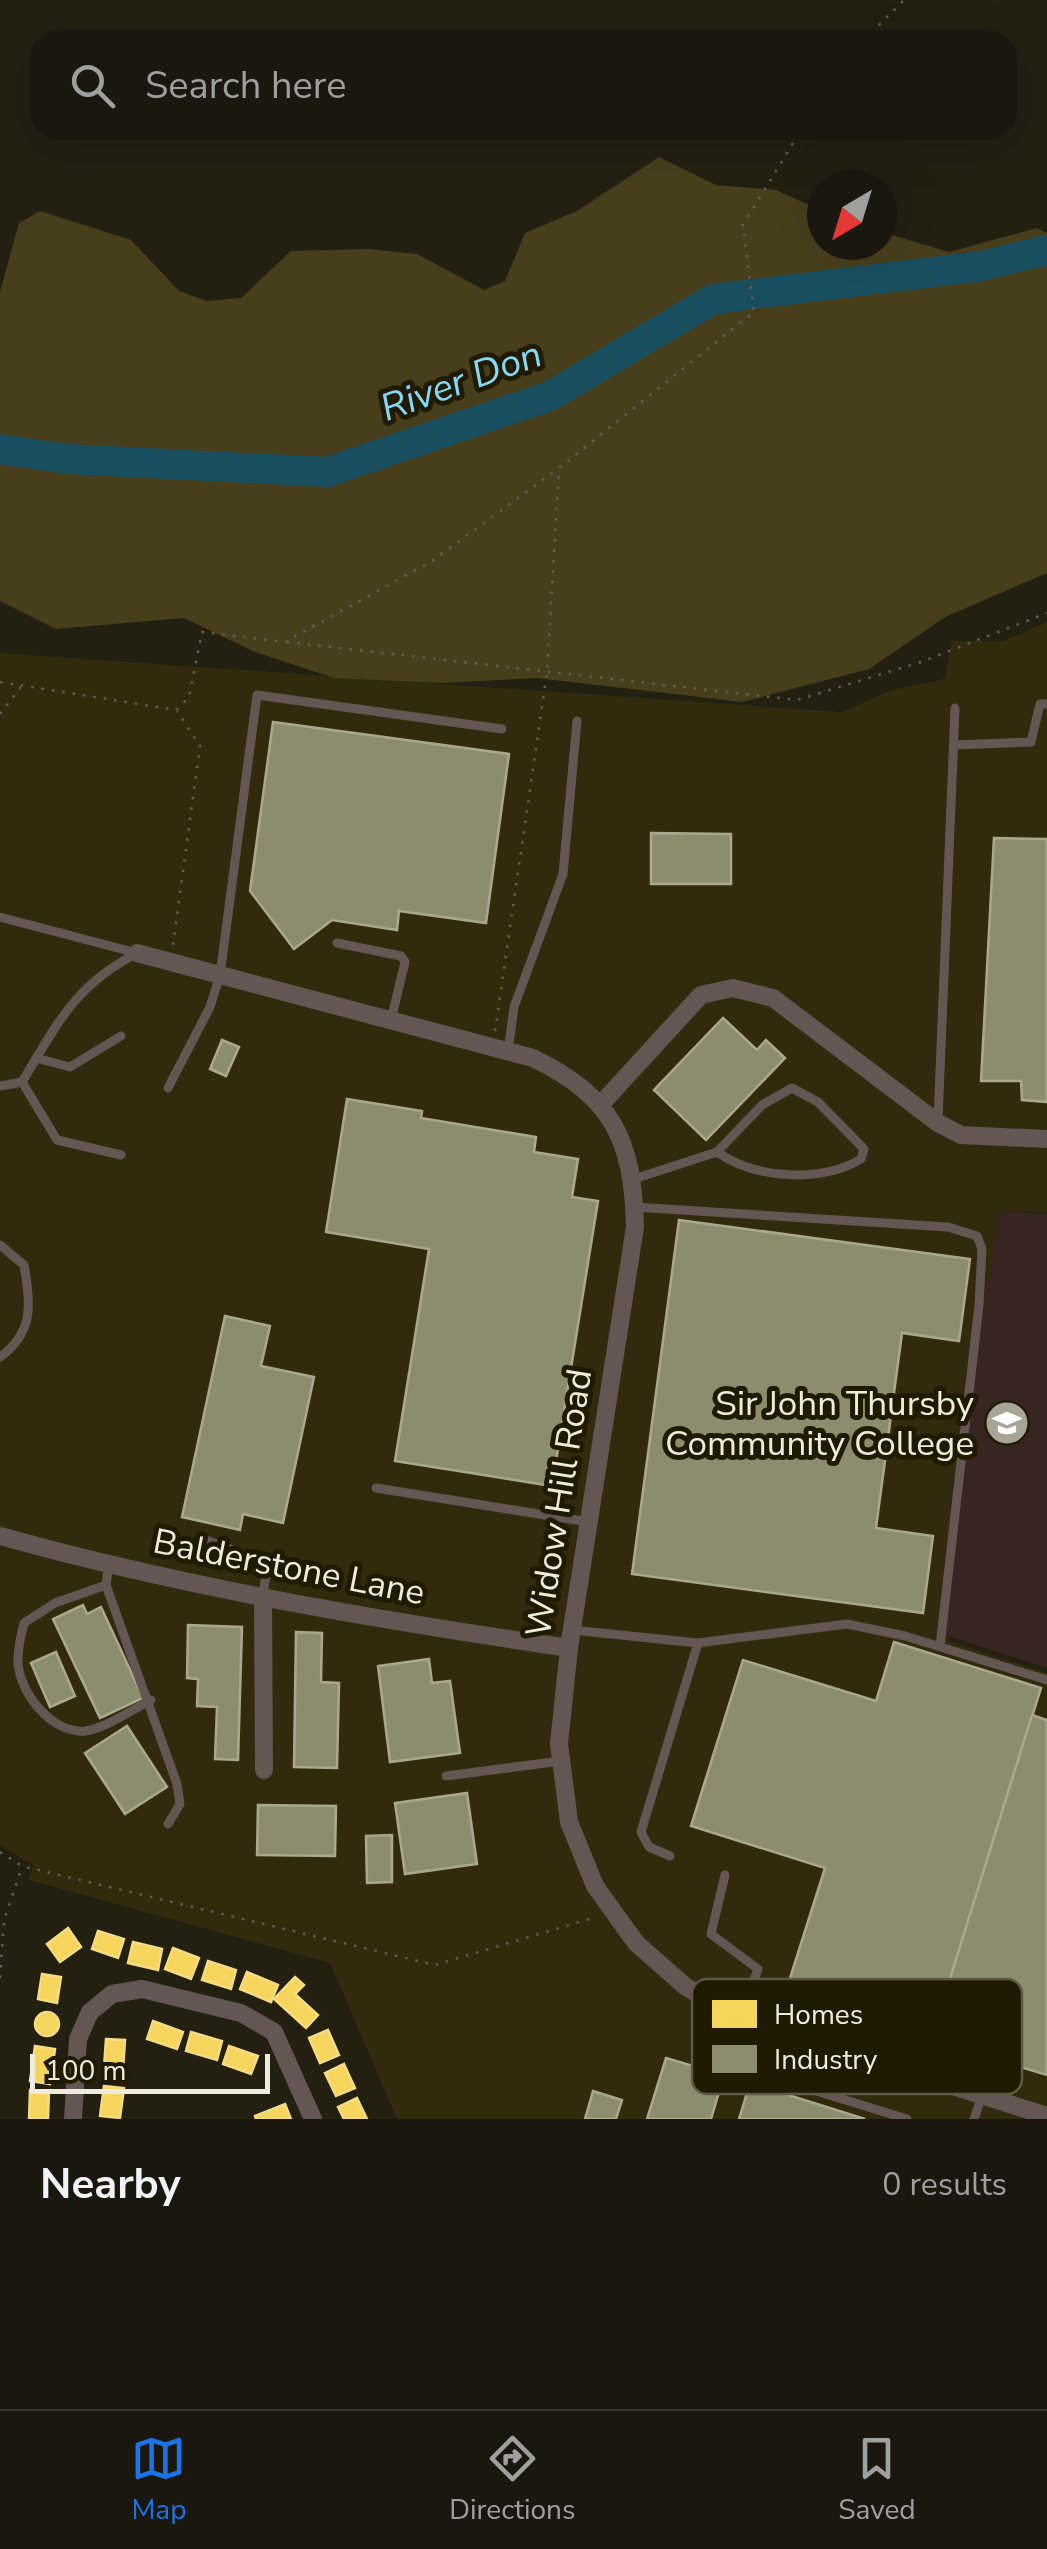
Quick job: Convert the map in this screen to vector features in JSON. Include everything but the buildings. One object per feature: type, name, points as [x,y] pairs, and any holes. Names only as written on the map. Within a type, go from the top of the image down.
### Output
[{"type":"street","name":"Widow Hill Road","points":[[138,953],[500,1049],[573,1078],[602,1103],[622,1138],[634,1179],[634,1207],[570,1639],[561,1761],[569,1822],[595,1886],[636,1943],[692,1991]]},
{"type":"street","points":[[602,1103],[702,995],[733,988],[773,998],[938,1123],[961,1134],[1047,1139]]},
{"type":"street","name":"Balderstone Lane","points":[[0,1536],[109,1564],[264,1596],[570,1639]]},
{"type":"street","points":[[264,1596],[264,1770]]},
{"type":"street","points":[[72,2119],[78,2039],[90,2012],[112,1994],[142,1988],[241,2013],[274,2032],[314,2119]]},
{"type":"street","name":"Widow Hill Road","points":[[976,2094],[1040,2116]]},
{"type":"lane","points":[[168,1088],[210,1007],[220,975],[257,696],[502,729]]},
{"type":"lane","points":[[956,745],[1031,742],[1040,704],[1047,704]]},
{"type":"lane","points":[[938,1123],[955,708]]},
{"type":"lane","points":[[500,1049],[563,874],[577,721]]},
{"type":"lane","points":[[0,917],[138,953]]},
{"type":"lane","points":[[337,943],[400,956],[404,962],[392,1020]]},
{"type":"lane","points":[[0,1086],[22,1082],[79,994],[101,972],[138,953]]},
{"type":"lane","points":[[36,1058],[70,1067],[121,1036]]},
{"type":"lane","points":[[22,1082],[57,1140],[121,1155]]},
{"type":"lane","points":[[634,1179],[717,1152],[762,1105],[792,1088],[818,1102],[864,1149],[861,1159],[845,1168],[802,1173],[740,1168],[717,1152]]},
{"type":"lane","points":[[634,1207],[948,1227],[977,1236],[982,1249],[979,1306],[940,1646]]},
{"type":"lane","points":[[0,1245],[24,1264],[28,1325],[18,1344],[0,1357]]},
{"type":"lane","points":[[376,1488],[588,1522]]},
{"type":"lane","points":[[200,1538],[261,1560],[267,1566],[264,1596]]},
{"type":"lane","points":[[109,1564],[106,1585],[150,1700],[179,1794],[180,1804],[168,1824]]},
{"type":"lane","points":[[106,1585],[55,1603],[24,1623],[18,1667],[35,1704],[52,1722],[72,1730],[98,1727],[150,1700]]},
{"type":"lane","points":[[570,1639],[698,1643],[847,1624],[940,1646],[1047,1680]]},
{"type":"lane","points":[[670,1856],[650,1848],[641,1832],[698,1643]]},
{"type":"lane","points":[[446,1776],[561,1761]]},
{"type":"lane","points":[[724,1876],[711,1934],[758,1969],[757,1979]]},
{"type":"lane","points":[[826,2094],[907,2119]]},
{"type":"lane","points":[[974,2119],[982,2096]]},
{"type":"path","points":[[874,30],[904,0]]},
{"type":"path","points":[[285,642],[432,560],[559,468],[754,312],[743,225],[795,140]]},
{"type":"path","points":[[500,1049],[546,672],[559,468]]},
{"type":"path","points":[[176,710],[188,697],[202,632],[797,700],[921,662],[1047,613]]},
{"type":"path","points":[[0,682],[176,710],[200,746],[171,962]]},
{"type":"path","points":[[0,714],[23,684]]},
{"type":"path","points":[[0,1852],[22,1866],[435,1965],[613,1911]]},
{"type":"path","points":[[0,1978],[4,1920],[22,1866]]},
{"type":"shaded area","points":[[659,157],[716,185],[776,190],[807,204],[807,260],[897,260],[897,236],[949,252],[1037,228],[1047,233],[1047,573],[945,617],[869,669],[742,702],[537,678],[441,683],[334,678],[255,652],[184,618],[56,629],[0,601],[0,292],[19,223],[40,211],[131,240],[179,291],[207,301],[241,298],[291,251],[368,249],[417,254],[484,290],[505,281],[525,233],[577,211]]},
{"type":"shaded area","points":[[1047,622],[1047,1213],[1003,1211],[948,1641],[1047,1673],[1047,2119],[397,2119],[330,1963],[29,1880],[33,1865],[0,1845],[0,653],[842,712],[892,690],[945,679],[952,641],[1003,641]]},
{"type":"shaded area","name":"Sir John Thursby Community College","points":[[999,1211],[1047,1214],[1047,1668],[936,1632]]},
{"type":"waterway","name":"River Don","points":[[0,449],[68,459],[327,472],[550,396],[713,299],[981,266],[1047,250]]},
{"type":"place","name":"Sir John Thursby Community College","points":[[1007,1423]]}]
